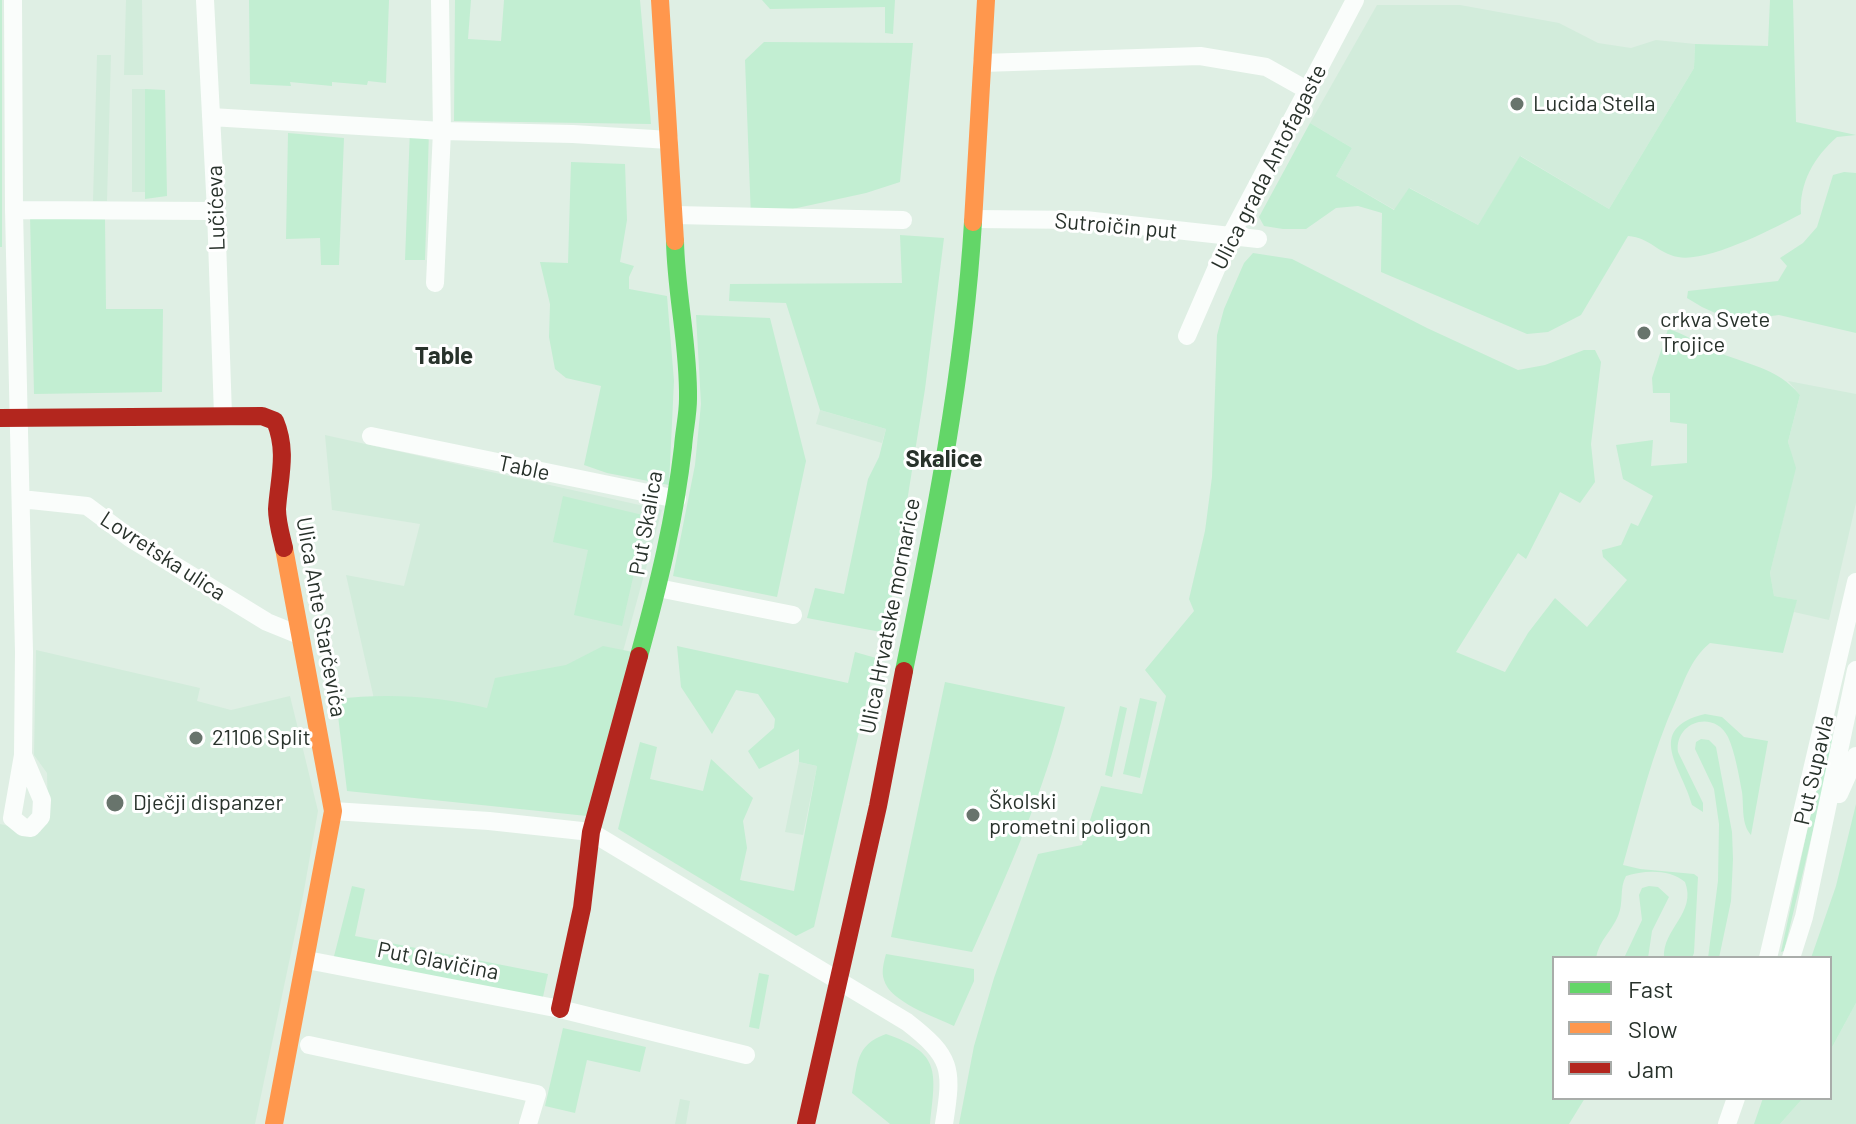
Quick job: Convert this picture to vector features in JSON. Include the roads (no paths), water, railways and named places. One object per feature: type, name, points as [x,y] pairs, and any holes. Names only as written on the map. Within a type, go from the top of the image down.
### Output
[{"type":"street","points":[[13,0],[23,755]]},
{"type":"street","name":"Lučićeva","points":[[205,0],[223,415]]},
{"type":"street","points":[[435,283],[442,131],[440,0]]},
{"type":"street","name":"Put Skalica","points":[[591,832],[658,588],[677,499],[688,399],[676,275],[675,215],[660,0]]},
{"type":"street","name":"Ulica Hrvatske mornarice","points":[[806,1124],[878,806],[933,521],[964,328],[974,219],[986,0]]},
{"type":"street","name":"Ulica grada Antofagaste","points":[[1187,336],[1230,237],[1355,0]]},
{"type":"street","points":[[982,63],[1200,56],[1266,67],[1307,90]]},
{"type":"street","points":[[211,117],[669,140]]},
{"type":"street","points":[[14,210],[216,211]]},
{"type":"street","points":[[675,215],[903,220]]},
{"type":"street","name":"Sutroičin put","points":[[974,219],[1085,220],[1258,239]]},
{"type":"street","name":"Ulica Ante Starčevića","points":[[0,418],[262,416],[275,421],[282,437],[284,455],[277,513],[333,811],[274,1124]]},
{"type":"street","name":"Table","points":[[371,436],[677,499]]},
{"type":"street","name":"Lovretska ulica","points":[[21,499],[87,506],[130,538],[267,622],[299,635]]},
{"type":"street","name":"Put Supavla","points":[[1768,956],[1856,582]]},
{"type":"street","points":[[658,588],[793,615]]},
{"type":"street","points":[[1853,706],[1832,693],[1855,679]]},
{"type":"street","name":"Put Supavla","points":[[1792,956],[1804,917],[1853,706],[1855,679]]},
{"type":"street","points":[[1825,821],[1856,756]]},
{"type":"street","points":[[333,811],[489,821],[591,832],[907,1022],[936,1045],[947,1064],[950,1091],[944,1124]]},
{"type":"street","points":[[560,1009],[582,908],[591,832]]},
{"type":"street","name":"Put Glavičina","points":[[307,960],[560,1009],[746,1055]]},
{"type":"street","points":[[309,1045],[537,1094],[528,1124]]},
{"type":"street","points":[[1727,1124],[1735,1100]]},
{"type":"place","name":"Lucida Stella","points":[[1517,104]]},
{"type":"place","name":"crkva Svete Trojice","points":[[1644,333]]},
{"type":"place","name":"21106 Split","points":[[196,738]]},
{"type":"place","name":"Dječji dispanzer","points":[[115,803]]},
{"type":"place","name":"Školski prometni poligon","points":[[973,815]]},
{"type":"district","name":"Table","points":[[444,356]]},
{"type":"district","name":"Skalice","points":[[944,459]]}]
